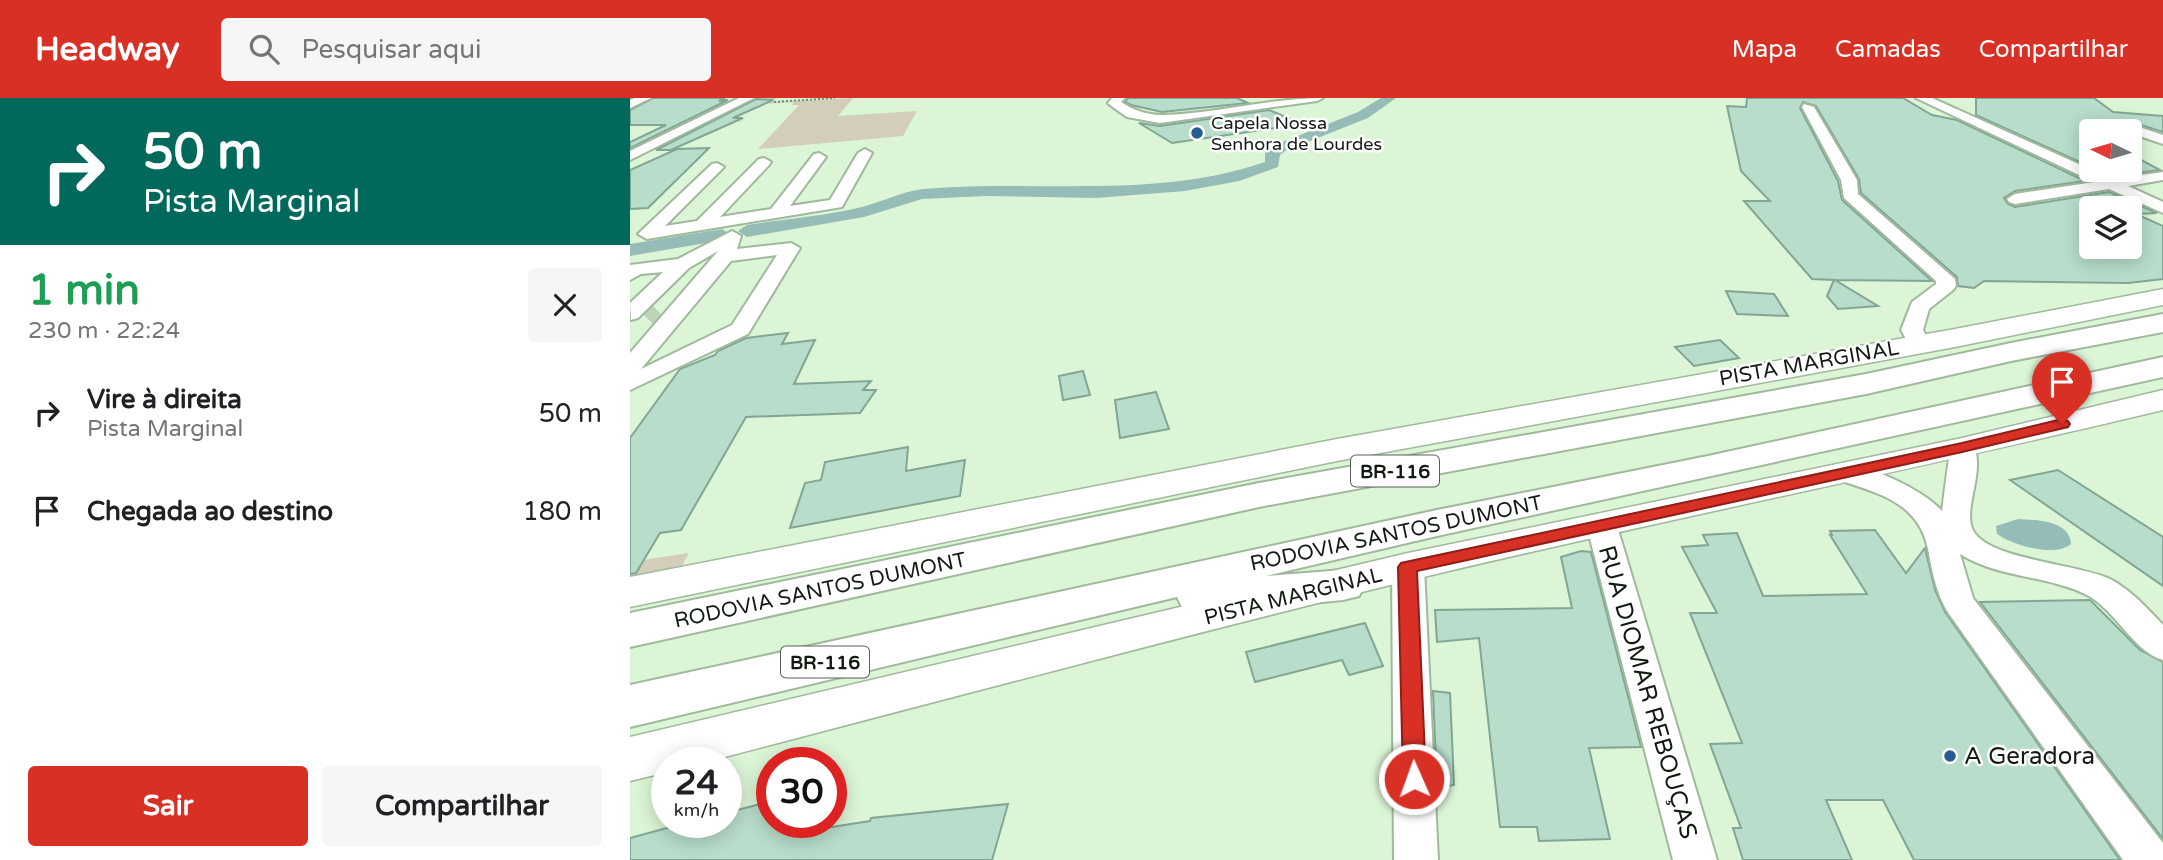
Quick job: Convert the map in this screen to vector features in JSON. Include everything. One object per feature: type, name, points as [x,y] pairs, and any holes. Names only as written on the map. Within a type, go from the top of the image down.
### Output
[{"type":"highway","name":"RODOVIA SANTOS DUMONT","points":[[630,630],[1258,495],[1866,384],[2163,323]]},
{"type":"highway","points":[[1866,384],[1893,363],[1929,352],[1955,338]]},
{"type":"highway","name":"RODOVIA SANTOS DUMONT","points":[[630,706],[1437,523],[1708,467],[2163,367]]},
{"type":"highway","points":[[1020,618],[1076,618],[1197,598],[1343,585]]},
{"type":"main road","name":"PISTA MARGINAL","points":[[630,592],[1337,450],[1955,338],[2163,297]]},
{"type":"main road","name":"PISTA MARGINAL","points":[[630,759],[1408,567],[1601,523],[1962,448],[2163,400]]},
{"type":"street","points":[[630,104],[645,98]]},
{"type":"street","points":[[630,156],[748,98]]},
{"type":"street","points":[[1119,98],[1114,103],[1130,114],[1168,119],[1317,98]]},
{"type":"street","points":[[1922,98],[2163,208]]},
{"type":"street","points":[[1808,107],[1849,180],[1850,195],[1945,279],[1945,286],[1919,306],[1912,330],[1919,343]]},
{"type":"street","points":[[2142,132],[2163,140]]},
{"type":"street","points":[[630,341],[646,315],[678,290],[667,278],[682,264],[776,214],[836,204],[865,153]]},
{"type":"street","points":[[776,214],[820,157]]},
{"type":"street","points":[[702,226],[764,162]]},
{"type":"street","points":[[630,383],[740,329],[791,248],[733,237],[702,226],[647,234],[717,167]]},
{"type":"street","points":[[2015,198],[2163,176]]},
{"type":"street","points":[[630,367],[733,237]]},
{"type":"street","points":[[630,274],[635,269],[682,264]]},
{"type":"street","points":[[1962,448],[1962,480],[1955,525],[1958,536],[2003,562],[2095,586],[2115,597],[2163,647]]},
{"type":"street","points":[[1844,472],[1912,499],[1931,516],[1941,536],[1947,574],[1958,603],[2149,860]]},
{"type":"street","name":"RUA DIOMAR REBOUÇAS","points":[[1601,523],[1695,860]]},
{"type":"street","points":[[1408,567],[1416,860]]},
{"type":"path","points":[[778,98],[774,102],[835,98]]},
{"type":"shaded area","points":[[771,98],[776,98],[773,102],[853,98],[838,116],[917,111],[903,136],[758,149],[799,105],[791,105],[794,102],[764,104]]},
{"type":"shaded area","points":[[689,553],[678,573],[630,583],[630,562]]},
{"type":"water","points":[[2018,519],[2042,521],[2058,526],[2065,530],[2071,544],[2064,548],[2045,550],[2023,546],[1997,534],[1996,526]]},
{"type":"building","points":[[653,98],[728,100],[630,148],[630,142],[666,125],[630,125],[630,110]]},
{"type":"building","points":[[1128,98],[1237,98],[1248,103],[1162,112],[1131,105],[1125,102]]},
{"type":"building","points":[[1747,98],[1903,98],[1932,115],[1957,120],[2079,178],[2079,182],[2015,191],[2004,198],[2008,204],[2015,207],[2079,197],[2079,259],[2142,259],[2142,217],[2163,226],[2163,279],[2128,283],[1984,281],[1974,288],[1958,286],[1957,277],[1861,193],[1859,179],[1816,106],[1803,102],[1800,108],[1838,181],[1842,200],[1932,281],[1835,280],[1878,306],[1838,309],[1827,296],[1834,280],[1812,279],[1744,201],[1770,201],[1741,171],[1727,106],[1746,107]]},
{"type":"building","points":[[1976,98],[2094,98],[2113,112],[2163,116],[2163,132],[2142,125],[2142,119],[2079,119],[2079,162],[1976,115]]},
{"type":"building","points":[[756,99],[773,100],[733,118],[743,118],[671,150],[656,150]]},
{"type":"building","name":"Capela Nossa Senhora de Lourdes","points":[[1269,110],[1303,124],[1172,143],[1139,123],[1160,126]]},
{"type":"building","points":[[709,148],[648,208],[630,209],[630,170],[677,149]]},
{"type":"building","points":[[2142,160],[2160,170],[2142,172]]},
{"type":"building","points":[[2109,192],[2118,196],[2084,196]]},
{"type":"building","points":[[2142,206],[2157,213],[2142,214]]},
{"type":"building","points":[[1726,291],[1774,294],[1788,316],[1737,314]]},
{"type":"building","points":[[788,333],[782,344],[815,340],[794,384],[871,381],[863,390],[876,390],[860,413],[746,417],[681,530],[660,533],[636,573],[630,574],[630,438],[680,369],[715,355],[746,338]]},
{"type":"building","points":[[1720,340],[1739,358],[1694,366],[1675,347]]},
{"type":"building","points":[[1083,371],[1090,395],[1063,400],[1059,376]]},
{"type":"building","points":[[1156,392],[1169,429],[1120,438],[1115,400]]},
{"type":"building","points":[[908,447],[906,471],[965,460],[960,496],[790,528],[805,483],[821,480],[825,462]]},
{"type":"building","points":[[2058,470],[2163,537],[2163,586],[2010,480]]},
{"type":"building","points":[[1875,530],[1906,573],[1925,548],[1935,590],[1945,612],[2120,860],[1914,860],[1883,800],[1826,800],[1852,860],[1743,860],[1733,828],[1741,828],[1710,744],[1742,743],[1690,613],[1717,613],[1682,547],[1708,545],[1703,535],[1737,533],[1763,596],[1867,594],[1830,531]]},
{"type":"building","points":[[1581,551],[1591,552],[1641,747],[1589,748],[1610,839],[1539,841],[1537,827],[1500,827],[1479,638],[1437,642],[1435,610],[1572,608],[1561,557]]},
{"type":"building","points":[[2090,600],[2140,650],[2163,662],[2163,839],[1980,602]]},
{"type":"building","points":[[1365,623],[1383,666],[1349,675],[1342,660],[1255,682],[1246,652]]},
{"type":"building","points":[[1433,691],[1450,693],[1454,785],[1437,788]]},
{"type":"building","points":[[1008,804],[992,860],[630,860],[630,838],[651,832],[651,838],[742,838],[742,809],[756,805],[756,838],[847,838],[847,825],[870,821],[871,818]]},
{"type":"waterway","points":[[747,231],[864,212],[920,194],[986,191],[1096,193],[1185,186],[1233,178],[1273,164],[1272,153],[1280,148],[1363,115],[1390,98]]},
{"type":"waterway","points":[[630,250],[722,235]]},
{"type":"tunnel","points":[[649,320],[658,311]]},
{"type":"place","name":"Capela Nossa Senhora de Lourdes","points":[[1197,133]]},
{"type":"place","name":"A Geradora","points":[[1950,756]]},
{"type":"route","points":[[1414,779],[1408,567],[2062,424]]}]
